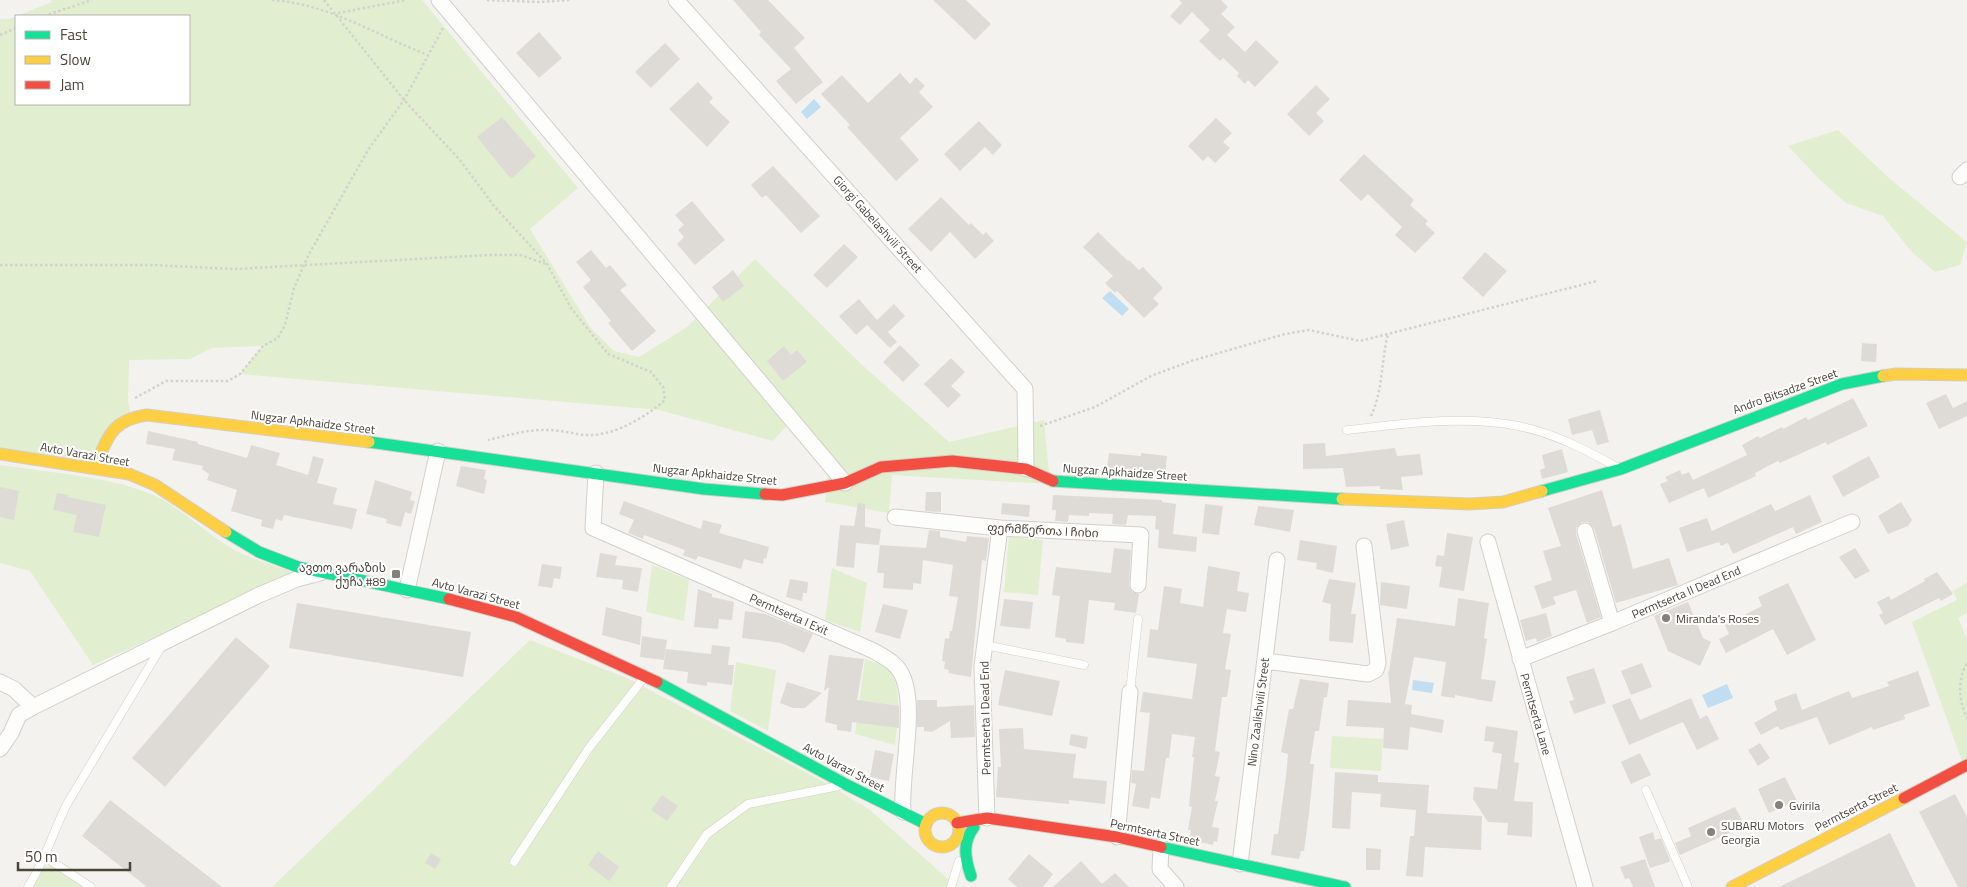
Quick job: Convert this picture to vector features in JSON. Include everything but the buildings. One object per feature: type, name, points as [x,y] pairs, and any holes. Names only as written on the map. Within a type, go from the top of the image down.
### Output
[{"type":"street","points":[[439,0],[845,483]]},
{"type":"street","name":"Giorgi Gabelashvili Street","points":[[676,0],[1025,389],[1024,432],[1026,469]]},
{"type":"street","name":"Andro Bitsadze Street","points":[[1621,469],[1842,384],[1896,374],[1967,375]]},
{"type":"street","name":"Nugzar Apkhaidze Street","points":[[95,467],[115,424],[131,416],[147,416],[438,451],[704,489],[782,495],[845,483],[881,467],[952,461],[1026,469],[1050,481],[1286,496],[1469,504],[1503,502],[1532,496],[1621,469]]},
{"type":"street","points":[[407,590],[438,451]]},
{"type":"street","name":"Avto Varazi Street","points":[[0,454],[95,467],[129,474],[155,485],[200,516],[259,552],[298,567],[470,603],[516,617],[645,676],[847,785],[926,824]]},
{"type":"street","name":"Permtserta I Exit","points":[[596,474],[593,528],[874,651],[892,662],[901,673],[908,698],[903,812]]},
{"type":"street","name":"ფერმწერთა I ჩიხი","points":[[895,517],[1000,528],[1141,535],[1138,585]]},
{"type":"street","name":"Permtserta II Dead End","points":[[1520,659],[1612,623],[1852,522]]},
{"type":"street","name":"Permtserta I Dead End","points":[[987,818],[982,666],[1000,528]]},
{"type":"street","points":[[1585,531],[1612,623]]},
{"type":"street","name":"Permtserta Lane","points":[[1488,542],[1584,887]]},
{"type":"street","points":[[1265,661],[1368,674],[1376,670],[1378,663],[1364,546]]},
{"type":"street","name":"Nino Zaalishvili Street","points":[[1240,864],[1277,560]]},
{"type":"street","points":[[0,749],[11,733],[19,715],[33,707],[166,640],[296,579],[320,573]]},
{"type":"street","points":[[0,682],[14,688],[33,707]]},
{"type":"street","points":[[1117,837],[1130,692]]},
{"type":"street","name":"Permtserta Street","points":[[1732,887],[1967,765]]},
{"type":"street","points":[[949,814],[957,823],[959,829],[956,838],[947,846],[931,842],[925,832],[926,824],[933,815],[949,814]]},
{"type":"street","points":[[971,876],[965,859],[966,839],[977,825],[987,818]]},
{"type":"street","name":"Permtserta Street","points":[[957,823],[987,818],[1042,824],[1117,837],[1345,887]]},
{"type":"street","points":[[947,846],[982,887]]},
{"type":"street","points":[[1160,846],[1160,869],[1176,887]]},
{"type":"lane","points":[[1347,430],[1441,420],[1518,426],[1575,444],[1621,469]]},
{"type":"lane","points":[[1130,692],[1138,619]]},
{"type":"lane","points":[[28,887],[45,857],[66,804],[166,640]]},
{"type":"lane","points":[[985,645],[1084,666]]},
{"type":"lane","points":[[514,862],[589,748],[645,676]]},
{"type":"lane","points":[[671,887],[707,834],[748,804],[847,785]]},
{"type":"lane","points":[[1646,790],[1688,887]]},
{"type":"lane","points":[[45,857],[92,887]]},
{"type":"lane","points":[[951,887],[959,861]]},
{"type":"path","points":[[47,15],[92,0]]},
{"type":"path","points":[[272,0],[287,1],[337,13],[428,55]]},
{"type":"path","points":[[324,0],[337,13],[404,100],[460,160],[494,206],[548,264],[571,308],[608,354],[651,372],[663,387],[665,400],[656,408],[610,432],[590,435],[550,430],[527,430],[482,441]]},
{"type":"path","points":[[337,13],[406,0]]},
{"type":"path","points":[[487,0],[539,2],[570,0]]},
{"type":"path","points":[[128,401],[166,381],[228,381],[240,374],[263,346],[278,338],[282,332],[294,288],[304,266],[368,150],[404,100],[450,14]]},
{"type":"path","points":[[0,35],[15,28]]},
{"type":"path","points":[[0,265],[153,265],[234,270],[489,255],[520,255],[548,264]]},
{"type":"path","points":[[1024,432],[1096,408],[1151,376],[1285,334],[1309,330],[1360,341],[1596,281]]},
{"type":"path","points":[[1369,420],[1379,399],[1382,358],[1388,334]]},
{"type":"path","points":[[1967,664],[1963,670],[1960,691],[1967,718]]},
{"type":"green space","points":[[51,0],[422,0],[578,188],[530,229],[590,327],[614,351],[639,357],[687,327],[755,259],[861,364],[949,442],[1044,420],[1050,484],[892,475],[889,513],[825,502],[828,476],[837,463],[791,421],[773,441],[659,410],[240,374],[262,346],[212,348],[190,359],[129,360],[128,401],[131,416],[95,467],[0,454],[0,19],[9,19],[15,16],[15,105],[190,105],[190,15],[20,15],[52,2]]},
{"type":"green space","points":[[1838,130],[1890,179],[1967,242],[1960,265],[1935,272],[1911,251],[1883,216],[1846,203],[1819,179],[1788,146]]},
{"type":"green space","points":[[0,465],[81,476],[141,490],[167,502],[233,549],[254,559],[290,571],[289,577],[93,665],[30,571],[0,563]]},
{"type":"green space","points":[[1009,537],[1043,540],[1038,595],[1004,592]]},
{"type":"green space","points":[[652,565],[689,580],[684,621],[646,612]]},
{"type":"green space","points":[[832,568],[867,583],[860,632],[825,620]]},
{"type":"green space","points":[[1967,583],[1967,613],[1958,618],[1967,639],[1967,765],[1964,767],[1912,622],[1957,600],[1953,591]]},
{"type":"green space","points":[[530,640],[627,678],[826,783],[870,810],[957,887],[272,887]]},
{"type":"green space","points":[[865,659],[884,666],[891,672],[895,680],[898,714],[895,745],[855,734]]},
{"type":"green space","points":[[736,662],[776,670],[768,731],[730,711]]},
{"type":"green space","points":[[1332,736],[1383,739],[1381,771],[1330,768]]},
{"type":"green space","points":[[51,866],[85,887],[32,887],[44,867]]},
{"type":"water","points":[[814,99],[821,107],[807,119],[801,112]]},
{"type":"water","points":[[1110,291],[1129,309],[1122,316],[1102,298]]},
{"type":"water","points":[[1413,680],[1434,683],[1432,693],[1412,690]]},
{"type":"water","points":[[1727,684],[1733,698],[1708,708],[1702,695]]},
{"type":"traffic: fast","points":[[1542,491],[1621,469],[1842,384],[1883,376]]},
{"type":"traffic: fast","points":[[369,442],[704,489],[765,494]]},
{"type":"traffic: fast","points":[[1053,481],[1342,499]]},
{"type":"traffic: fast","points":[[226,532],[259,552],[298,567],[449,599]]},
{"type":"traffic: fast","points":[[657,682],[847,785],[926,824]]},
{"type":"traffic: fast","points":[[971,876],[967,863],[966,845],[974,827]]},
{"type":"traffic: fast","points":[[1161,847],[1345,887]]},
{"type":"traffic: slow","points":[[1883,376],[1896,374],[1967,375]]},
{"type":"traffic: slow","points":[[95,467],[112,432],[126,421],[147,415],[369,442]]},
{"type":"traffic: slow","points":[[0,454],[129,474],[155,485],[226,532]]},
{"type":"traffic: slow","points":[[1342,499],[1469,504],[1503,502],[1542,491]]},
{"type":"traffic: slow","points":[[1732,887],[1904,798]]},
{"type":"traffic: slow","points":[[942,813],[954,818],[959,830],[954,842],[942,847],[930,842],[925,830],[930,818],[942,813]]},
{"type":"traffic: jam","points":[[765,494],[782,495],[845,483],[881,467],[952,461],[1026,469],[1053,481]]},
{"type":"traffic: jam","points":[[449,599],[516,617],[657,682]]},
{"type":"traffic: jam","points":[[1904,798],[1967,765]]},
{"type":"traffic: jam","points":[[957,823],[987,818],[1117,837],[1161,847]]},
{"type":"place","name":"ავთო ვარაზის ქუჩა #89","points":[[396,574]]},
{"type":"place","name":"Miranda's Roses","points":[[1666,618]]},
{"type":"place","name":"Gvirila","points":[[1779,805]]},
{"type":"place","name":"SUBARU Motors Georgia","points":[[1711,832]]}]
